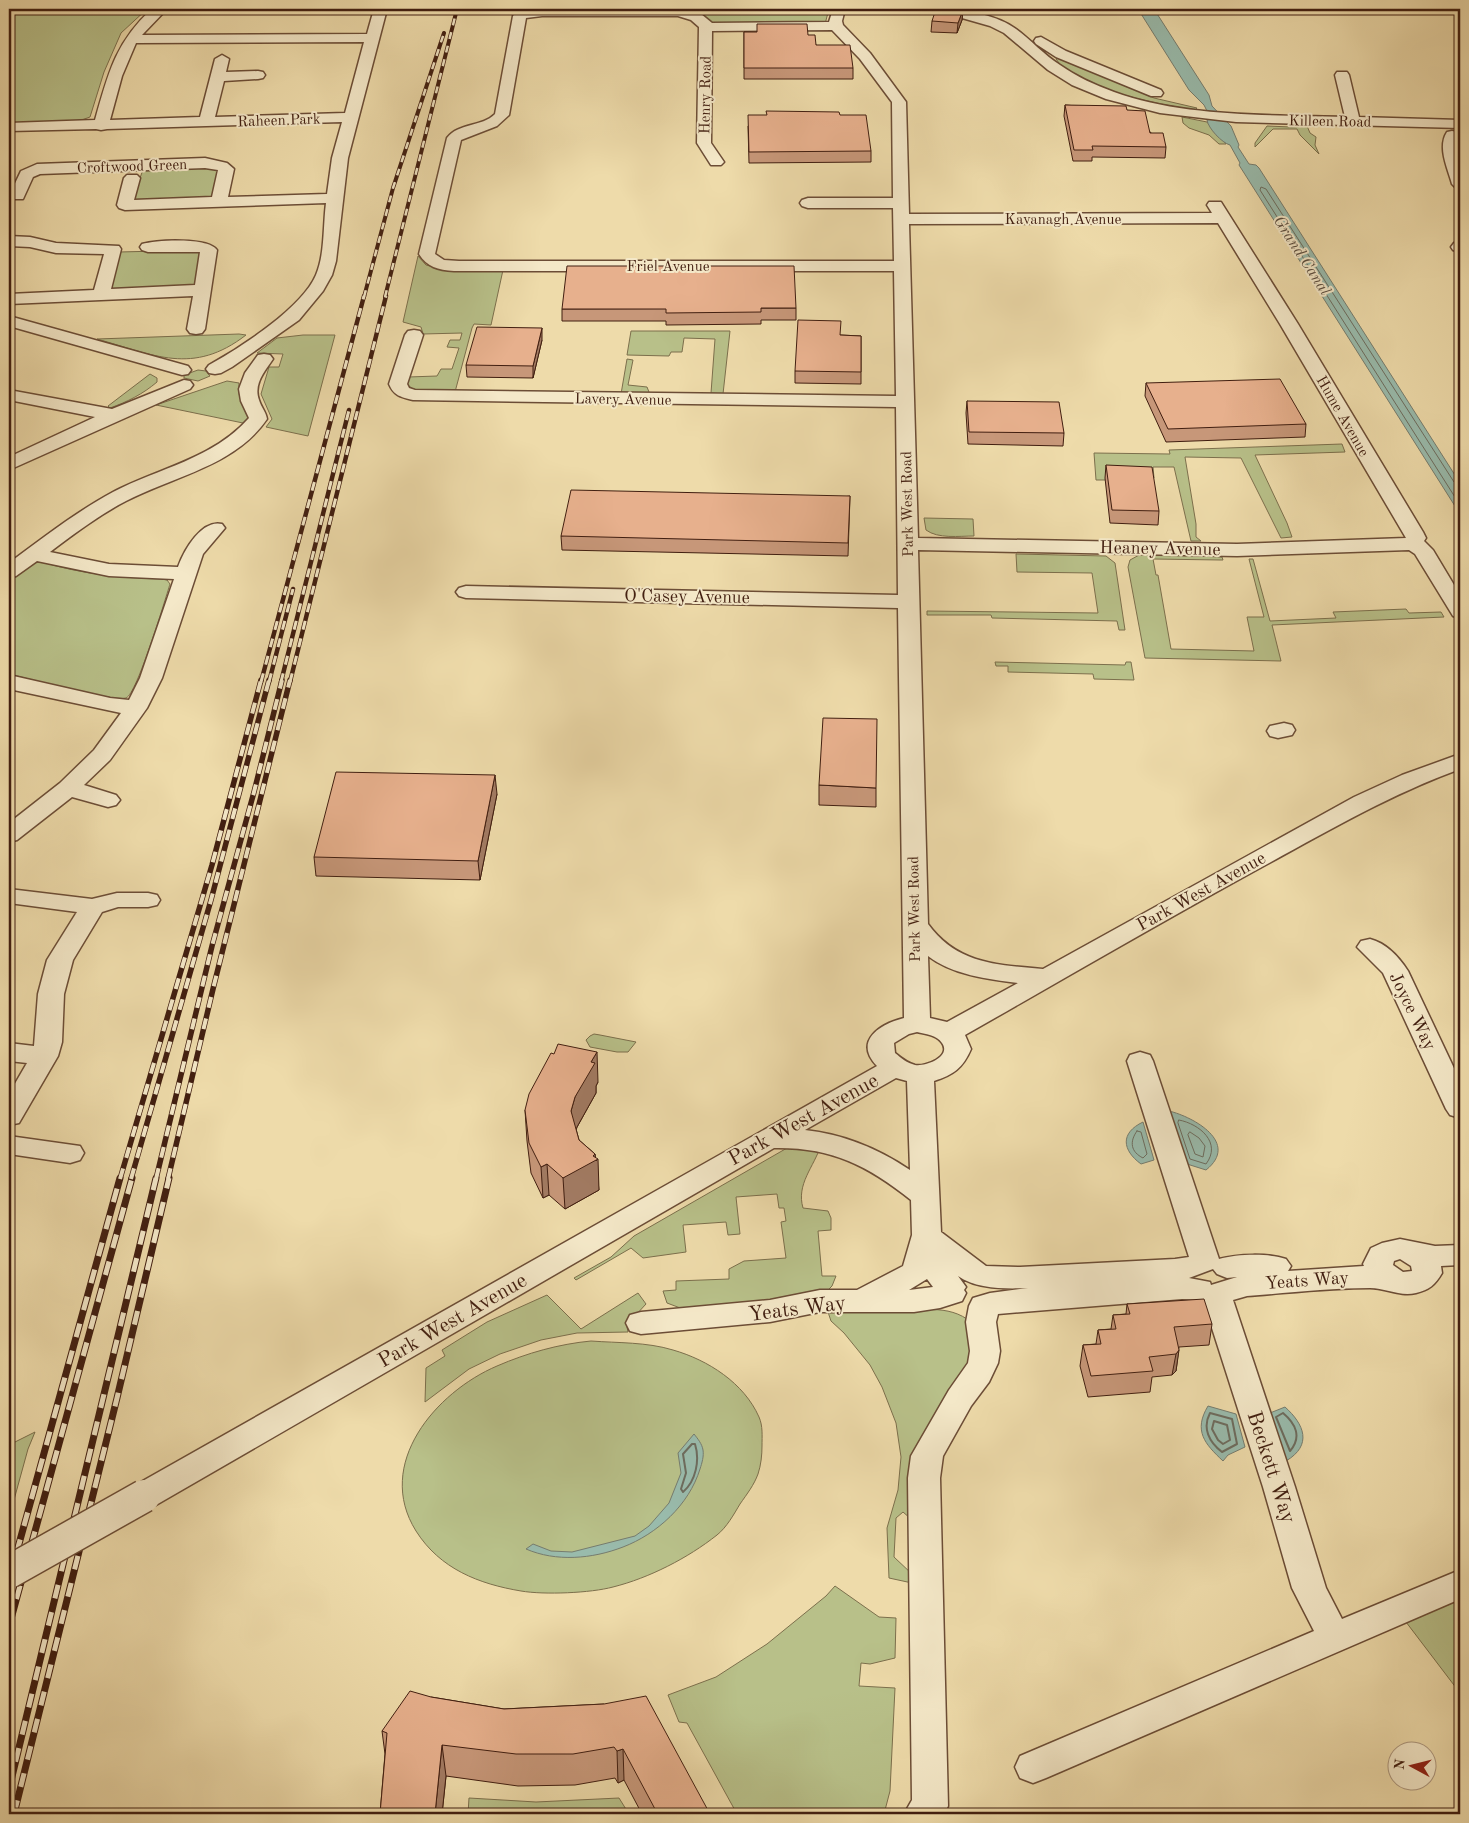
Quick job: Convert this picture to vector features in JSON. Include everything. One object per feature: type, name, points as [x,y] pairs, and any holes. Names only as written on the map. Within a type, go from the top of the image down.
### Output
[{"type":"street","points":[[100,126],[114,77],[130,39],[143,22],[160,9]]},
{"type":"street","points":[[9,464],[114,415],[201,378],[284,323],[315,292],[327,268],[340,158],[380,9]]},
{"type":"street","points":[[946,9],[1002,26],[1020,38],[1068,78],[1098,91],[1140,104],[1185,108]]},
{"type":"street","name":"Friel Avenue","points":[[709,27],[696,17],[671,12],[525,13],[520,16],[502,115],[492,124],[460,134],[452,141],[426,254],[433,262],[448,266],[903,266]]},
{"type":"street","points":[[709,27],[838,18]]},
{"type":"street","name":"Park West Road","points":[[838,18],[899,102],[917,1024]]},
{"type":"street","points":[[1020,24],[1061,54],[1185,108]]},
{"type":"street","name":"Henry Road","points":[[709,27],[705,29],[704,143],[716,162]]},
{"type":"street","points":[[130,39],[372,38]]},
{"type":"street","points":[[1042,57],[1061,54]]},
{"type":"street","points":[[206,122],[222,59]]},
{"type":"street","points":[[1342,75],[1353,121]]},
{"type":"street","points":[[218,76],[258,76]]},
{"type":"street","name":"Killeen Road","points":[[1185,108],[1209,116],[1236,118],[1424,123],[1435,131],[1458,132]]},
{"type":"street","name":"Raheen Park","points":[[9,127],[206,122],[349,124]]},
{"type":"street","points":[[1458,132],[1450,148],[1460,184]]},
{"type":"street","name":"Croftwood Green","points":[[18,196],[26,174],[37,169],[206,164],[222,166],[226,169],[219,202]]},
{"type":"street","name":"Croftwood Green","points":[[132,178],[125,205],[334,198]]},
{"type":"street","name":"Kavanagh Avenue","points":[[808,203],[902,211],[1219,212]]},
{"type":"street","name":"Hume Avenue","points":[[1219,212],[1289,324],[1416,538],[1413,543],[1423,550],[1460,612]]},
{"type":"street","points":[[9,250],[9,242],[30,242],[56,248],[114,249],[101,294]]},
{"type":"street","points":[[148,247],[200,246],[208,250],[196,329]]},
{"type":"street","points":[[9,299],[203,290]]},
{"type":"street","points":[[9,320],[201,378],[251,379]]},
{"type":"street","name":"Lavery Avenue","points":[[414,335],[398,384],[401,391],[413,395],[905,402]]},
{"type":"street","points":[[9,572],[118,497],[199,463],[230,445],[248,431],[258,419],[248,392],[251,379],[264,359]]},
{"type":"street","points":[[9,395],[114,415]]},
{"type":"street","points":[[9,835],[68,788],[102,755],[136,708],[151,678],[185,573],[198,546],[215,528]]},
{"type":"street","name":"Heaney Avenue","points":[[907,544],[1271,550],[1413,543]]},
{"type":"street","points":[[34,554],[76,566],[107,571],[185,573]]},
{"type":"street","name":"O'Casey Avenue","points":[[466,592],[908,602]]},
{"type":"street","points":[[13,687],[110,706],[136,708]]},
{"type":"street","name":"Park West Avenue","points":[[948,1033],[1199,890],[1372,797],[1420,775],[1460,761]]},
{"type":"street","points":[[68,788],[108,800]]},
{"type":"street","points":[[9,896],[92,907],[117,900],[148,900]]},
{"type":"street","points":[[9,1116],[45,1056],[49,1042],[52,994],[60,960],[92,907]]},
{"type":"street","points":[[915,924],[923,936],[942,953],[960,962],[992,972],[1047,978]]},
{"type":"street","name":"Joyce Way","points":[[1370,947],[1387,961],[1394,971],[1460,1109]]},
{"type":"street","points":[[917,1024],[939,1028],[955,1040],[958,1048],[957,1056],[944,1069],[908,1070],[886,1060],[881,1052],[881,1044],[885,1036],[893,1029],[917,1024]]},
{"type":"street","points":[[9,1052],[45,1056]]},
{"type":"street","name":"Beckett Way","points":[[1140,1061],[1279,1487],[1309,1588],[1334,1637]]},
{"type":"street","points":[[908,1070],[924,1195],[926,1239],[932,1265],[973,1290],[981,1314],[985,1351],[978,1374],[955,1406],[927,1456],[924,1478],[930,1806],[922,1814]]},
{"type":"street","name":"Park West Avenue","points":[[9,1572],[656,1204],[765,1139],[908,1070]]},
{"type":"street","points":[[765,1139],[798,1138],[827,1142],[848,1148],[892,1170],[924,1195]]},
{"type":"street","points":[[9,1145],[70,1153]]},
{"type":"street","points":[[861,1301],[916,1272],[926,1239]]},
{"type":"street","name":"Yeats Way","points":[[641,1323],[770,1311],[820,1301],[914,1301],[973,1290],[1016,1300],[1182,1288],[1211,1278],[1247,1285],[1352,1277],[1383,1268],[1382,1255],[1392,1250],[1408,1251],[1422,1263]]},
{"type":"street","points":[[1422,1263],[1435,1256],[1460,1255]]},
{"type":"street","points":[[1422,1263],[1460,1271]]},
{"type":"street","points":[[1034,1766],[1460,1584]]},
{"type":"green space","points":[[9,9],[147,9],[121,33],[104,72],[90,117],[76,122],[9,123]]},
{"type":"green space","points":[[596,9],[829,9],[825,24],[713,24],[705,18]]},
{"type":"green space","points":[[1059,58],[1154,98],[1197,108],[1195,110],[1141,100],[1099,87],[1066,70],[1056,59]]},
{"type":"green space","points":[[1182,117],[1207,122],[1226,144],[1219,144],[1209,135],[1189,128],[1183,123]]},
{"type":"green space","points":[[1267,126],[1307,126],[1310,133],[1316,137],[1315,145],[1319,154],[1300,135],[1297,129],[1273,129],[1255,147],[1255,143]]},
{"type":"green space","points":[[144,167],[214,167],[218,170],[213,196],[207,199],[137,201],[133,197]]},
{"type":"green space","points":[[200,250],[198,282],[191,287],[114,289],[109,285],[119,252]]},
{"type":"green space","points":[[418,256],[426,265],[443,269],[503,270],[491,325],[474,324],[455,392],[416,391],[406,384],[408,377],[437,376],[441,369],[452,369],[459,348],[447,347],[450,340],[460,340],[462,333],[423,334],[421,327],[403,322]]},
{"type":"green space","points":[[631,331],[730,331],[723,394],[711,393],[715,339],[684,338],[682,352],[671,352],[669,356],[627,355]]},
{"type":"green space","points":[[246,335],[227,348],[191,359],[155,356],[97,339]]},
{"type":"green space","points":[[303,335],[335,335],[308,436],[266,427],[272,419],[261,394],[269,367],[279,367],[283,354],[257,353],[277,338]]},
{"type":"green space","points":[[627,359],[633,360],[628,385],[647,387],[649,392],[644,395],[621,394]]},
{"type":"green space","points":[[198,370],[206,371],[210,376],[198,381],[184,378],[184,375]]},
{"type":"green space","points":[[150,374],[157,378],[157,382],[152,386],[123,403],[110,408],[108,406]]},
{"type":"green space","points":[[227,381],[239,383],[240,398],[249,419],[243,423],[156,405]]},
{"type":"green space","points":[[1342,444],[1345,452],[1255,455],[1292,537],[1281,538],[1241,458],[1185,457],[1196,524],[1196,537],[1201,541],[1191,541],[1174,467],[1153,467],[1154,478],[1151,480],[1096,480],[1094,453],[1170,454],[1169,450]]},
{"type":"green space","points":[[924,518],[973,519],[974,536],[936,535],[926,530]]},
{"type":"green space","points":[[1016,554],[1106,556],[1115,563],[1125,630],[1119,630],[1117,621],[992,618],[991,615],[927,615],[927,611],[1098,613],[1092,573],[1017,572]]},
{"type":"green space","points":[[1141,554],[1222,557],[1223,560],[1153,559],[1156,575],[1158,575],[1171,649],[1254,651],[1247,617],[1264,617],[1249,559],[1253,559],[1270,621],[1336,618],[1333,612],[1406,609],[1409,613],[1441,612],[1444,617],[1272,625],[1281,661],[1145,658],[1128,567],[1130,560]]},
{"type":"green space","points":[[42,562],[101,575],[162,579],[167,580],[170,584],[137,681],[126,698],[88,693],[9,674],[9,579],[33,563]]},
{"type":"green space","points":[[995,662],[1125,665],[1126,662],[1131,662],[1134,680],[1094,679],[1093,674],[1008,672],[1008,666],[996,666]]},
{"type":"green space","points":[[594,1034],[636,1042],[628,1052],[590,1047],[586,1040]]},
{"type":"green space","points":[[794,1144],[821,1145],[804,1183],[801,1199],[803,1208],[828,1211],[831,1218],[831,1230],[818,1231],[822,1276],[836,1276],[832,1286],[827,1291],[772,1301],[683,1309],[667,1303],[663,1291],[676,1290],[676,1281],[729,1279],[729,1269],[744,1261],[786,1258],[781,1222],[786,1221],[784,1208],[779,1208],[777,1194],[736,1197],[740,1234],[728,1235],[726,1222],[683,1225],[686,1252],[643,1258],[631,1248],[576,1280],[574,1278],[611,1257],[634,1236]]},
{"type":"green space","points":[[638,1293],[646,1304],[634,1317],[626,1322],[628,1332],[577,1333],[541,1340],[500,1354],[469,1369],[425,1402],[426,1368],[445,1356],[442,1350],[487,1322],[547,1295],[581,1329]]},
{"type":"green space","points":[[827,1309],[886,1312],[938,1310],[958,1314],[967,1319],[973,1350],[911,1519],[903,1512],[896,1518],[894,1557],[912,1574],[912,1583],[889,1578],[887,1528],[898,1490],[901,1457],[896,1423],[882,1387],[870,1365],[844,1333],[831,1321]]},
{"type":"green space","points":[[591,1341],[663,1347],[699,1360],[734,1383],[752,1405],[761,1424],[761,1460],[758,1474],[752,1486],[721,1532],[694,1552],[654,1573],[627,1583],[604,1589],[580,1592],[531,1592],[490,1584],[462,1573],[449,1565],[426,1544],[416,1531],[405,1506],[402,1481],[407,1456],[418,1433],[433,1412],[453,1393],[474,1378],[497,1366],[531,1353],[567,1344]]},
{"type":"green space","points":[[35,1432],[28,1449],[9,1518],[9,1445]]},
{"type":"green space","points":[[835,1586],[879,1617],[896,1618],[895,1658],[870,1664],[861,1663],[859,1686],[895,1688],[890,1791],[884,1814],[737,1814],[687,1723],[679,1722],[668,1695],[716,1677],[767,1644],[826,1596]]},
{"type":"green space","points":[[1460,1600],[1460,1693],[1406,1622]]},
{"type":"green space","points":[[469,1798],[536,1802],[619,1798],[629,1814],[468,1814]]},
{"type":"water","name":"Grand Canal","points":[[1138,9],[1154,9],[1209,95],[1212,106],[1231,126],[1239,145],[1238,147],[1249,164],[1256,165],[1259,168],[1460,483],[1460,514],[1239,165],[1240,163],[1230,145],[1219,138],[1210,127],[1207,120],[1211,119],[1204,105],[1189,90]]},
{"type":"water","points":[[1169,1111],[1201,1125],[1216,1141],[1218,1150],[1215,1160],[1206,1170],[1187,1164]]},
{"type":"water","points":[[1143,1122],[1154,1160],[1141,1164],[1130,1153],[1126,1142],[1130,1131]]},
{"type":"water","points":[[1208,1406],[1236,1414],[1245,1447],[1228,1455],[1223,1461],[1206,1443],[1201,1430],[1201,1423]]},
{"type":"water","points":[[1285,1407],[1297,1420],[1303,1434],[1300,1448],[1286,1461],[1270,1413]]},
{"type":"water","points":[[694,1434],[701,1444],[703,1452],[695,1482],[680,1506],[670,1517],[648,1534],[623,1547],[587,1556],[549,1556],[526,1549],[533,1544],[551,1551],[572,1552],[635,1536],[649,1526],[669,1503],[681,1473],[678,1453]]},
{"type":"building","points":[[936,9],[963,10],[958,23],[932,21]]},
{"type":"building","points":[[757,24],[807,24],[808,35],[815,35],[816,45],[850,45],[853,68],[744,68],[744,32],[757,32]]},
{"type":"building","points":[[1065,105],[1126,106],[1127,110],[1145,111],[1150,133],[1163,133],[1166,147],[1092,146],[1093,150],[1074,150]]},
{"type":"building","points":[[766,111],[839,112],[840,115],[866,115],[871,151],[749,152],[748,115],[767,115]]},
{"type":"building","points":[[567,266],[794,266],[796,308],[761,308],[761,312],[666,313],[666,309],[562,309]]},
{"type":"building","points":[[798,320],[841,321],[840,335],[861,336],[861,372],[795,371]]},
{"type":"building","points":[[477,327],[542,328],[533,366],[466,365]]},
{"type":"building","points":[[1280,379],[1306,424],[1168,429],[1146,383]]},
{"type":"building","points":[[967,401],[1059,402],[1064,433],[969,432]]},
{"type":"building","points":[[1106,465],[1152,467],[1159,511],[1112,510]]},
{"type":"building","points":[[571,490],[850,496],[848,543],[561,536]]},
{"type":"building","points":[[823,718],[877,719],[876,788],[819,785]]},
{"type":"building","points":[[336,772],[495,775],[478,861],[314,857]]},
{"type":"building","points":[[558,1044],[597,1052],[591,1062],[595,1063],[575,1097],[571,1111],[579,1140],[598,1159],[563,1178],[547,1164],[541,1167],[529,1143],[525,1110],[529,1094],[551,1053],[554,1054]]},
{"type":"building","points":[[1204,1299],[1212,1324],[1174,1327],[1179,1350],[1176,1354],[1149,1357],[1153,1371],[1091,1376],[1083,1345],[1101,1344],[1098,1330],[1116,1329],[1113,1315],[1130,1314],[1127,1304]]},
{"type":"building","points":[[410,1691],[431,1697],[504,1709],[604,1704],[646,1696],[710,1814],[641,1814],[655,1809],[623,1749],[617,1751],[614,1747],[573,1754],[516,1754],[442,1745],[435,1814],[380,1814],[387,1733],[382,1731]]},
{"type":"railway","points":[[385,297],[457,9]]},
{"type":"railway","points":[[364,297],[393,188],[444,33]]},
{"type":"railway","points":[[261,682],[364,296]]},
{"type":"railway","points":[[290,682],[386,296]]},
{"type":"railway","points":[[281,682],[349,410]]},
{"type":"railway","points":[[269,682],[293,589]]},
{"type":"railway","points":[[120,1179],[212,865],[261,680]]},
{"type":"railway","points":[[131,1179],[211,900],[269,680]]},
{"type":"railway","points":[[156,1179],[212,946],[282,680]]},
{"type":"railway","points":[[168,1179],[290,680]]},
{"type":"railway","points":[[9,1580],[120,1178]]},
{"type":"railway","points":[[9,1626],[132,1178]]},
{"type":"railway","points":[[9,1789],[156,1178]]},
{"type":"railway","points":[[14,1814],[117,1398],[169,1178]]}]
